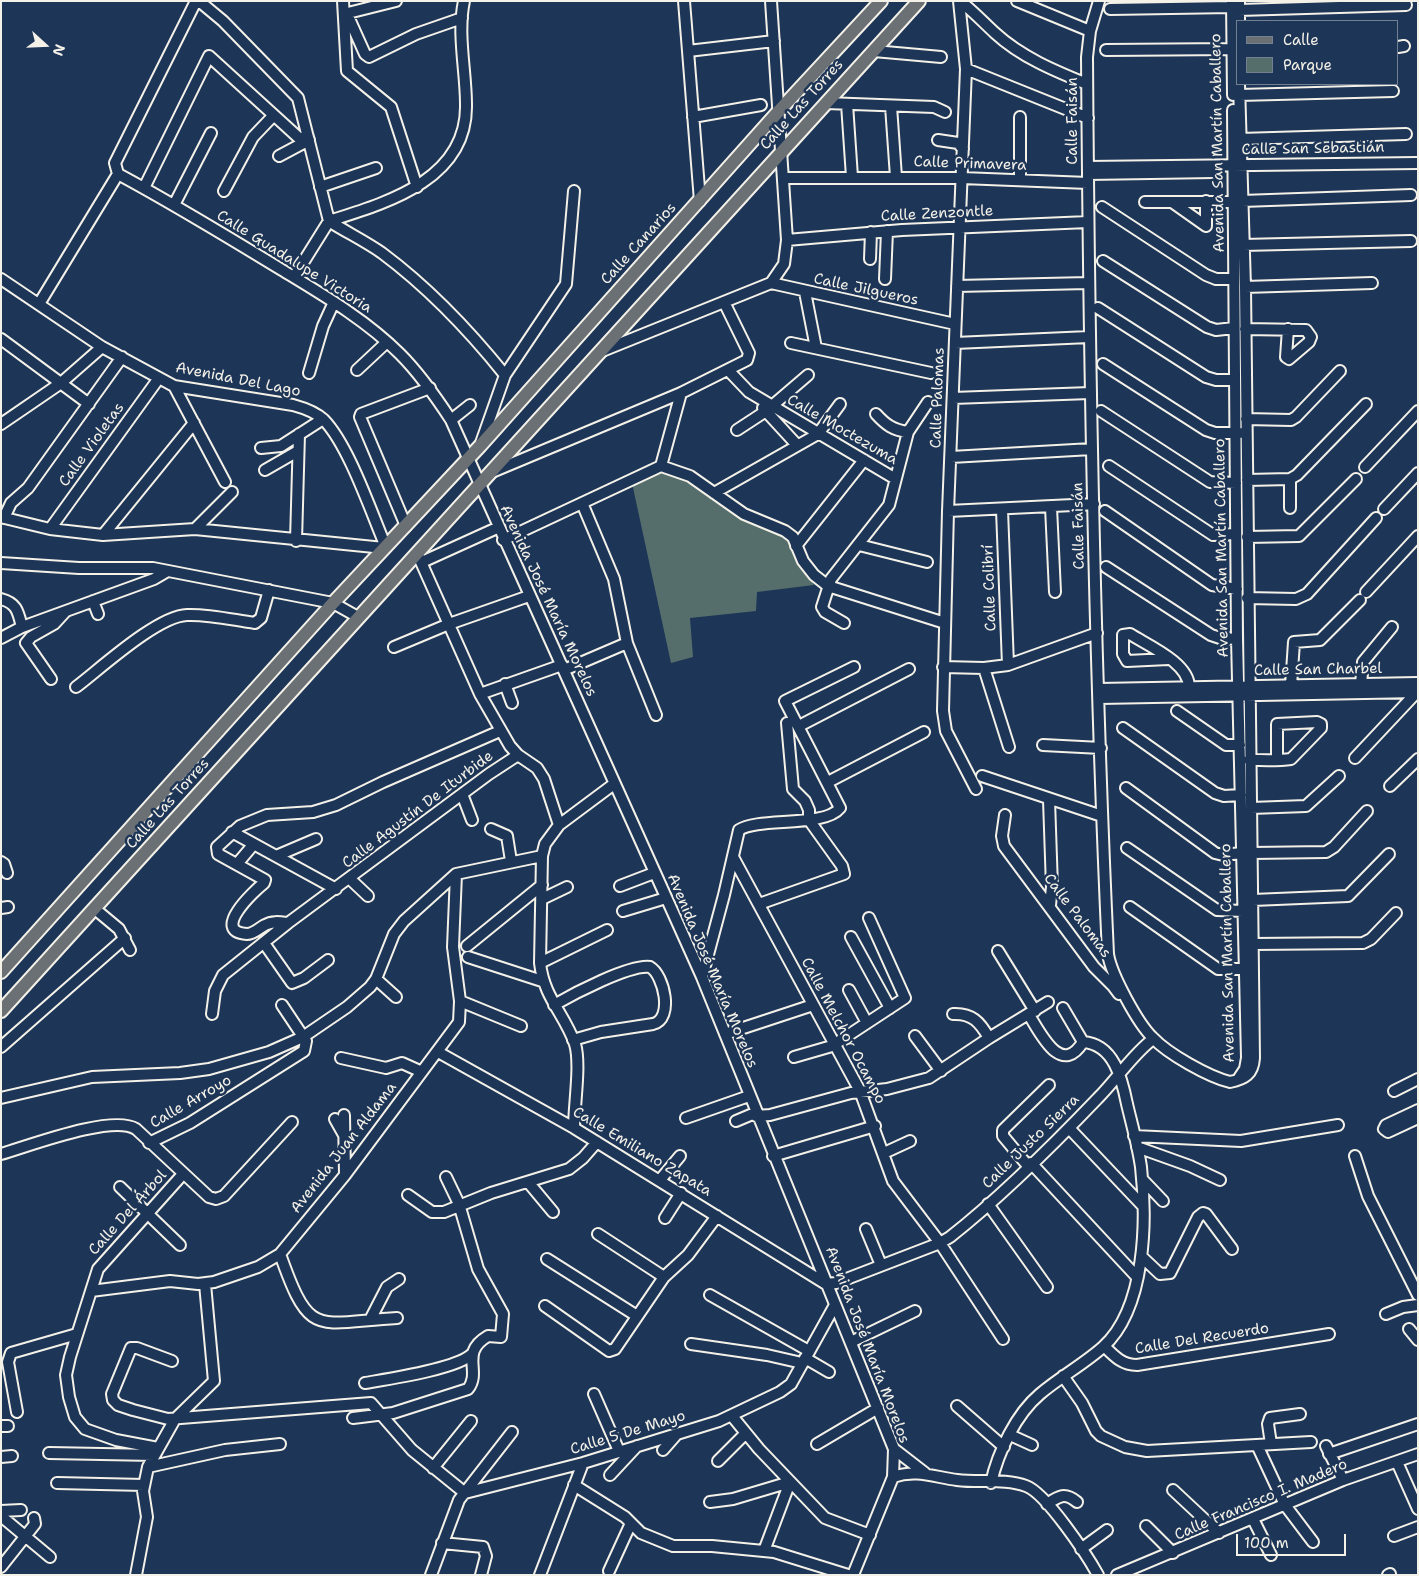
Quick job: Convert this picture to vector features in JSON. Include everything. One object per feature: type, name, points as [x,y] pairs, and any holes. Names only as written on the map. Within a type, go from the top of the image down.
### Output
[{"type":"main road","name":"Calle Las Torres","points":[[700,201],[778,112],[881,1]]},
{"type":"main road","name":"Calle Las Torres","points":[[600,351],[919,1]]},
{"type":"main road","name":"Calle Canarios","points":[[406,526],[469,459],[700,201]]},
{"type":"main road","points":[[479,484],[600,351]]},
{"type":"main road","name":"Calle Las Torres","points":[[1,1011],[358,618],[420,557],[479,484]]},
{"type":"main road","name":"Calle Las Torres","points":[[1,972],[333,603],[406,526]]},
{"type":"street","points":[[38,304],[116,172],[115,163],[198,1],[223,21],[298,98],[329,221],[380,252],[426,288],[468,329],[505,375]]},
{"type":"street","points":[[343,1],[347,71],[391,107],[417,187]]},
{"type":"street","points":[[345,14],[396,1]]},
{"type":"street","points":[[294,277],[329,221],[387,202],[417,187],[445,161],[464,127],[466,107],[462,18],[464,1]]},
{"type":"street","name":"Calle Canarios","points":[[684,1],[700,201]]},
{"type":"street","points":[[600,351],[771,283],[784,264],[787,240],[784,178],[771,1]]},
{"type":"street","points":[[960,1],[995,33],[1024,54],[1055,71],[1087,84]]},
{"type":"street","name":"Calle Palomas","points":[[960,1],[966,69],[948,511],[943,710],[946,731],[976,790]]},
{"type":"street","points":[[1018,1],[1090,31]]},
{"type":"street","name":"Calle Faisán","points":[[1099,1],[1090,31],[1087,84],[1090,393],[1102,816],[1110,966],[1145,1029],[1153,1039]]},
{"type":"street","points":[[1110,9],[1235,5],[1406,5]]},
{"type":"street","name":"Avenida San Martín Caballero","points":[[1235,5],[1239,20]]},
{"type":"street","name":"Avenida San Martín Caballero","points":[[1235,5],[1232,49],[1237,169],[1234,279],[1240,329],[1246,419],[1248,537],[1244,691],[1240,745],[1242,795],[1253,900],[1254,1064],[1248,1075],[1238,1079]]},
{"type":"street","points":[[345,14],[365,54],[369,57],[416,34],[462,18]]},
{"type":"street","points":[[688,51],[774,42]]},
{"type":"street","points":[[1106,50],[1232,49]]},
{"type":"street","points":[[874,51],[941,57]]},
{"type":"street","points":[[144,188],[209,56],[299,138],[309,138]]},
{"type":"street","points":[[966,69],[1088,118]]},
{"type":"street","name":"Avenida San Martín Caballero","points":[[1237,169],[1240,138],[1239,85]]},
{"type":"street","points":[[1239,95],[1393,91]]},
{"type":"street","points":[[826,103],[934,107],[945,112]]},
{"type":"street","points":[[847,104],[852,177]]},
{"type":"street","points":[[693,117],[761,105]]},
{"type":"street","points":[[891,106],[896,177]]},
{"type":"street","points":[[224,191],[252,137],[273,116]]},
{"type":"street","points":[[1020,117],[1020,180]]},
{"type":"street","points":[[174,206],[211,133]]},
{"type":"street","points":[[1240,138],[1406,134]]},
{"type":"street","points":[[279,156],[309,138]]},
{"type":"street","points":[[938,140],[958,143],[963,149]]},
{"type":"street","name":"Calle San Sebastián","points":[[1088,175],[1418,163]]},
{"type":"street","points":[[320,186],[376,168]]},
{"type":"street","name":"Calle San Sebastián","points":[[1237,169],[1418,169]]},
{"type":"street","name":"Calle Guadalupe Victoria","points":[[116,172],[334,302],[400,354],[430,388],[451,420],[479,484]]},
{"type":"street","name":"Calle Primavera","points":[[784,178],[896,177],[1020,180],[1088,175]]},
{"type":"street","points":[[480,446],[505,375],[566,284],[574,191]]},
{"type":"street","points":[[1145,202],[1206,202],[1410,195]]},
{"type":"street","name":"Avenida San Martín Caballero","points":[[1237,201],[1243,245],[1245,287],[1235,380],[1237,639],[1250,760],[1251,808],[1243,911],[1243,970],[1247,1058],[1245,1069],[1238,1079]]},
{"type":"street","points":[[1172,202],[1206,226],[1206,202]]},
{"type":"street","points":[[1102,207],[1206,275],[1216,279],[1234,279]]},
{"type":"street","name":"Calle Zenzontle","points":[[787,240],[887,231],[1088,222]]},
{"type":"street","points":[[885,279],[887,231]]},
{"type":"street","points":[[870,260],[871,232]]},
{"type":"street","points":[[1243,245],[1411,241]]},
{"type":"street","points":[[1104,261],[1206,327],[1216,330],[1288,329]]},
{"type":"street","name":"Avenida Del Lago","points":[[1,279],[102,347],[174,386],[293,405],[309,410],[323,419],[340,443],[385,547]]},
{"type":"street","name":"Calle Jilgueros","points":[[771,283],[955,324]]},
{"type":"street","points":[[957,286],[1088,283]]},
{"type":"street","points":[[1245,287],[1372,283]]},
{"type":"street","points":[[805,292],[816,348]]},
{"type":"street","points":[[309,372],[323,326],[334,302]]},
{"type":"street","points":[[489,474],[681,393],[750,357],[724,302]]},
{"type":"street","points":[[1098,308],[1206,377],[1216,380],[1235,380]]},
{"type":"street","points":[[955,343],[1089,337]]},
{"type":"street","points":[[1,340],[88,404]]},
{"type":"street","points":[[357,370],[386,342]]},
{"type":"street","points":[[791,343],[931,373]]},
{"type":"street","points":[[3,420],[61,383],[102,347]]},
{"type":"street","points":[[122,358],[28,488],[11,503],[2,518],[50,529],[103,535],[195,529],[296,541],[385,547]]},
{"type":"street","points":[[1104,364],[1206,430],[1215,433],[1246,433]]},
{"type":"street","name":"Calle Moctezuma","points":[[728,370],[769,409],[818,434],[894,478],[889,504],[859,545],[830,579],[822,604],[823,611],[844,623]]},
{"type":"street","points":[[1246,419],[1291,420],[1340,371]]},
{"type":"street","points":[[737,430],[769,409],[808,375]]},
{"type":"street","name":"Calle Violetas","points":[[50,529],[159,378]]},
{"type":"street","points":[[174,386],[225,482]]},
{"type":"street","points":[[406,526],[360,417],[361,414],[430,388]]},
{"type":"street","points":[[661,466],[681,393]]},
{"type":"street","points":[[953,398],[1090,393]]},
{"type":"street","points":[[894,478],[908,432],[928,402]]},
{"type":"street","points":[[714,493],[818,434],[840,404]]},
{"type":"street","points":[[1247,480],[1290,479],[1297,475],[1366,404]]},
{"type":"street","points":[[451,420],[470,406]]},
{"type":"street","points":[[769,409],[797,445]]},
{"type":"street","points":[[1101,411],[1210,482],[1218,484],[1236,483]]},
{"type":"street","points":[[1365,467],[1418,411]]},
{"type":"street","points":[[876,414],[884,424],[896,430],[908,432]]},
{"type":"street","points":[[261,448],[281,446],[323,419]]},
{"type":"street","points":[[103,535],[194,423]]},
{"type":"street","points":[[296,541],[299,434]]},
{"type":"street","points":[[950,457],[1092,449]]},
{"type":"street","points":[[265,470],[298,451]]},
{"type":"street","points":[[796,546],[864,460]]},
{"type":"street","points":[[502,540],[661,466],[690,476],[744,514],[785,531],[793,537],[796,546],[814,575],[828,586],[945,623]]},
{"type":"street","points":[[1109,466],[1213,535],[1236,534]]},
{"type":"street","points":[[1384,509],[1418,473]]},
{"type":"street","points":[[1290,479],[1290,508]]},
{"type":"street","points":[[1248,537],[1299,536],[1356,480]]},
{"type":"street","name":"Avenida José María Morelos","points":[[479,484],[502,540],[563,668],[702,978],[756,1115],[894,1449],[893,1477],[853,1575]]},
{"type":"street","points":[[195,529],[232,492]]},
{"type":"street","points":[[582,503],[614,579],[627,644],[656,715]]},
{"type":"street","points":[[948,511],[1002,510],[1094,504]]},
{"type":"street","points":[[1051,506],[1055,592]]},
{"type":"street","name":"Calle Colibrí","points":[[1002,510],[1008,665]]},
{"type":"street","points":[[1105,511],[1212,585],[1237,588]]},
{"type":"street","points":[[1247,598],[1296,599],[1307,594],[1376,518]]},
{"type":"street","points":[[420,557],[498,528]]},
{"type":"street","points":[[1291,686],[1294,642],[1316,641],[1324,638],[1418,536]]},
{"type":"street","points":[[859,545],[927,562]]},
{"type":"street","name":"Calle Agustín De Iturbide","points":[[420,557],[480,694],[500,731],[518,755],[537,768],[544,779],[559,825]]},
{"type":"street","points":[[1,563],[79,568],[153,568],[333,603],[358,618]]},
{"type":"street","points":[[1106,567],[1211,636],[1237,639]]},
{"type":"street","points":[[1,638],[22,627],[154,579],[166,572]]},
{"type":"street","points":[[76,687],[156,626],[171,618],[186,615],[255,623],[261,618],[269,590]]},
{"type":"street","points":[[394,646],[449,624],[529,596]]},
{"type":"street","points":[[1,598],[13,603],[17,607],[22,627]]},
{"type":"street","points":[[93,601],[98,614]]},
{"type":"street","points":[[51,679],[26,643],[31,637],[54,624],[67,610]]},
{"type":"street","points":[[1361,684],[1363,662],[1392,627]]},
{"type":"street","points":[[943,667],[984,668],[1008,665],[1097,633]]},
{"type":"street","points":[[480,694],[505,684],[563,668],[627,644]]},
{"type":"street","points":[[1168,659],[1187,674],[1188,687]]},
{"type":"street","points":[[702,978],[733,857],[735,838],[742,828],[810,820],[836,812],[840,808],[786,698],[854,667]]},
{"type":"street","points":[[984,668],[1009,747]]},
{"type":"street","points":[[799,726],[909,669]]},
{"type":"street","points":[[505,684],[512,703]]},
{"type":"street","name":"Calle San Charbel","points":[[1099,693],[1188,687],[1244,691],[1291,686],[1361,684],[1417,689]]},
{"type":"street","points":[[1355,758],[1417,689]]},
{"type":"street","name":"Calle San Charbel","points":[[1099,693],[1417,689]]},
{"type":"street","points":[[1178,710],[1226,745],[1240,745]]},
{"type":"street","points":[[1250,760],[1277,760],[1293,758],[1321,728],[1321,724],[1317,722],[1277,724],[1277,760]]},
{"type":"street","points":[[759,904],[844,874],[842,866],[810,820],[809,810],[805,801],[793,789],[787,723]]},
{"type":"street","points":[[1124,728],[1215,793],[1224,796],[1242,795]]},
{"type":"street","points":[[288,923],[275,922],[247,934],[237,931],[233,920],[240,906],[265,880],[218,854],[216,851],[232,832],[240,826],[268,815],[314,812],[336,805],[383,782],[500,731]]},
{"type":"street","points":[[828,782],[924,732]]},
{"type":"street","points":[[1043,745],[1100,748]]},
{"type":"street","name":"Calle Agustín De Iturbide","points":[[212,1014],[215,991],[219,980],[288,923],[350,879],[462,794],[518,755]]},
{"type":"street","points":[[1390,786],[1418,759]]},
{"type":"street","points":[[982,776],[1049,800],[1102,816]]},
{"type":"street","points":[[1251,808],[1306,806],[1339,776]]},
{"type":"street","points":[[574,1128],[577,1057],[573,1040],[542,981],[540,963],[542,856],[548,838],[559,825],[614,784]]},
{"type":"street","points":[[1126,788],[1215,853],[1223,855],[1326,852],[1334,847],[1367,811]]},
{"type":"street","points":[[462,794],[472,820]]},
{"type":"street","points":[[1049,800],[1052,888],[1050,905]]},
{"type":"street","name":"Calle Palomas","points":[[1005,815],[1002,836],[1004,846],[1050,905],[1094,967],[1113,986],[1128,1010],[1145,1029]]},
{"type":"street","points":[[491,829],[507,836],[511,861]]},
{"type":"street","name":"Calle Agustín De Iturbide","points":[[232,832],[252,845],[336,889]]},
{"type":"street","points":[[276,856],[316,839]]},
{"type":"street","points":[[237,864],[252,845]]},
{"type":"street","points":[[1127,848],[1217,910],[1243,911]]},
{"type":"street","points":[[1253,900],[1348,896],[1389,854]]},
{"type":"street","points":[[1,1098],[92,1077],[180,1073],[217,1068],[305,1041],[347,1007],[376,979],[394,934],[432,894],[456,874],[542,856]]},
{"type":"street","name":"Calle Melchor Ocampo","points":[[733,857],[860,1091],[875,1126],[893,1182],[940,1243],[1003,1339]]},
{"type":"street","points":[[1,862],[4,864],[7,873]]},
{"type":"street","points":[[620,886],[654,873]]},
{"type":"street","name":"Avenida Juan Aldama","points":[[91,1291],[170,1280],[206,1284],[239,1275],[270,1261],[280,1254],[345,1175],[382,1122],[438,1052],[459,1022],[460,1001],[453,947],[456,874]]},
{"type":"street","points":[[350,879],[368,896]]},
{"type":"street","points":[[542,885],[468,951],[542,981]]},
{"type":"street","points":[[542,898],[567,888]]},
{"type":"street","points":[[432,894],[454,897]]},
{"type":"street","points":[[623,911],[666,898]]},
{"type":"street","points":[[1130,907],[1218,969],[1243,970]]},
{"type":"street","points":[[95,909],[118,929],[125,938],[130,950]]},
{"type":"street","points":[[1253,944],[1363,943],[1371,938],[1396,913]]},
{"type":"street","points":[[794,1058],[836,1044],[905,998],[904,992],[869,918]]},
{"type":"street","points":[[540,963],[607,930]]},
{"type":"street","points":[[851,937],[890,1008]]},
{"type":"street","points":[[1,1048],[125,938]]},
{"type":"street","points":[[264,943],[292,982],[304,978],[328,960]]},
{"type":"street","points":[[998,951],[1049,1045],[1057,1053],[1068,1056],[1073,1054],[1083,1042]]},
{"type":"street","points":[[554,1005],[594,984],[640,967],[650,967],[658,975],[665,1008],[662,1018],[657,1023],[601,1032],[573,1040]]},
{"type":"street","points":[[376,979],[396,997]]},
{"type":"street","points":[[849,990],[867,1023]]},
{"type":"street","points":[[460,1001],[521,1026]]},
{"type":"street","points":[[736,1121],[756,1115],[770,1115],[860,1091],[888,1089],[917,1082],[941,1071],[989,1038],[1048,1002]]},
{"type":"street","points":[[282,1005],[305,1041]]},
{"type":"street","points":[[725,1034],[813,1005]]},
{"type":"street","points":[[1063,1008],[1083,1042]]},
{"type":"street","points":[[953,1014],[973,1017],[981,1024],[989,1038]]},
{"type":"street","points":[[915,1036],[941,1071]]},
{"type":"street","points":[[1153,1039],[1183,1059],[1226,1081],[1238,1079]]},
{"type":"street","name":"Calle Justo Sierra","points":[[826,1284],[836,1283],[940,1243],[962,1227],[1069,1128],[1121,1074],[1142,1048],[1153,1039]]},
{"type":"street","name":"Calle Arroyo","points":[[1,1154],[82,1130],[124,1124],[136,1129],[150,1143],[190,1123],[302,1052],[305,1041]]},
{"type":"street","points":[[991,1482],[1010,1435],[1037,1396],[1104,1346],[1121,1324],[1142,1257],[1142,1179],[1121,1074],[1102,1048],[1093,1043],[1083,1042]]},
{"type":"street","name":"Calle Emiliano Zapata","points":[[438,1052],[574,1128],[826,1284]]},
{"type":"street","points":[[341,1058],[386,1068],[402,1063],[422,1072]]},
{"type":"street","points":[[1394,1091],[1418,1079]]},
{"type":"street","points":[[1049,1085],[1003,1130],[1003,1136],[1137,1277]]},
{"type":"street","points":[[686,1118],[749,1096]]},
{"type":"street","points":[[1418,1110],[1386,1125],[1384,1129],[1388,1132],[1418,1118]]},
{"type":"street","points":[[340,1117],[345,1136],[345,1175]]},
{"type":"street","points":[[150,1143],[209,1197],[220,1198],[292,1122]]},
{"type":"street","points":[[1134,1136],[1241,1141],[1338,1125]]},
{"type":"street","points":[[773,1156],[875,1126]]},
{"type":"street","points":[[1069,1128],[1142,1205]]},
{"type":"street","points":[[884,1153],[910,1141]]},
{"type":"street","points":[[408,1195],[435,1212],[444,1212],[459,1204],[570,1169],[597,1142]]},
{"type":"street","points":[[1137,1148],[1190,1166],[1220,1180]]},
{"type":"street","points":[[660,1180],[680,1156]]},
{"type":"street","points":[[1355,1156],[1368,1196],[1418,1295]]},
{"type":"street","name":"Calle Del Árbol","points":[[156,1451],[85,1430],[78,1422],[69,1397],[66,1375],[76,1334],[101,1265],[183,1174]]},
{"type":"street","points":[[365,1383],[465,1360],[472,1354],[482,1339],[488,1336],[501,1336],[504,1318],[478,1269],[459,1204],[446,1177]]},
{"type":"street","points":[[1142,1179],[1163,1201]]},
{"type":"street","points":[[528,1182],[553,1212]]},
{"type":"street","points":[[120,1187],[180,1245]]},
{"type":"street","points":[[665,1218],[681,1193]]},
{"type":"street","points":[[988,1204],[1047,1287]]},
{"type":"street","points":[[1142,1257],[1160,1274],[1170,1273],[1198,1217],[1203,1213],[1206,1214],[1232,1249]]},
{"type":"street","points":[[545,1306],[609,1351],[615,1349],[664,1277],[688,1255],[717,1216]]},
{"type":"street","points":[[866,1229],[881,1265]]},
{"type":"street","points":[[598,1234],[664,1277]]},
{"type":"street","points":[[280,1254],[299,1302],[313,1318],[323,1322],[338,1324],[397,1318]]},
{"type":"street","points":[[547,1258],[637,1316]]},
{"type":"street","points":[[370,1320],[387,1287],[399,1279]]},
{"type":"street","points":[[136,1575],[147,1516],[144,1485],[148,1467],[175,1419],[214,1381],[206,1284]]},
{"type":"street","points":[[710,1295],[829,1372]]},
{"type":"street","name":"Calle 5 De Mayo","points":[[465,1493],[583,1463],[732,1416],[785,1389],[835,1305]]},
{"type":"street","points":[[1386,1314],[1402,1307],[1418,1305]]},
{"type":"street","points":[[851,1342],[915,1311]]},
{"type":"street","points":[[1409,1329],[1418,1340]]},
{"type":"street","points":[[17,1412],[8,1362],[11,1353],[76,1334]]},
{"type":"street","name":"Calle Del Recuerdo","points":[[1104,1346],[1118,1360],[1126,1364],[1136,1365],[1329,1334]]},
{"type":"street","points":[[691,1344],[767,1355],[805,1358]]},
{"type":"street","points":[[172,1361],[137,1348],[131,1348],[112,1397],[118,1405],[132,1410],[160,1418],[175,1419],[368,1402],[374,1405],[403,1441],[465,1493]]},
{"type":"street","points":[[353,1418],[382,1415],[465,1391],[470,1387],[472,1354]]},
{"type":"street","points":[[1063,1376],[1082,1403],[1096,1431],[1112,1442],[1147,1451],[1311,1442]]},
{"type":"street","points":[[594,1394],[619,1451]]},
{"type":"street","points":[[957,1406],[1004,1447]]},
{"type":"street","points":[[817,1444],[878,1408]]},
{"type":"street","points":[[1271,1444],[1268,1424],[1270,1418],[1300,1414]]},
{"type":"street","points":[[732,1416],[790,1482],[825,1518],[870,1535]]},
{"type":"street","points":[[433,1468],[472,1421]]},
{"type":"street","points":[[1343,1480],[1328,1450],[1418,1424]]},
{"type":"street","points":[[431,1575],[456,1507],[512,1432]]},
{"type":"street","points":[[663,1450],[678,1433]]},
{"type":"street","points":[[718,1460],[746,1433]]},
{"type":"street","points":[[1010,1435],[1032,1445]]},
{"type":"street","points":[[148,1467],[225,1450],[280,1444]]},
{"type":"street","points":[[1257,1445],[1285,1505],[1313,1542]]},
{"type":"street","points":[[610,1475],[638,1446]]},
{"type":"street","points":[[894,1449],[925,1473]]},
{"type":"street","points":[[49,1453],[156,1451]]},
{"type":"street","name":"Calle Francisco I. Madero","points":[[1117,1575],[1343,1480],[1418,1454]]},
{"type":"street","points":[[1397,1462],[1418,1509]]},
{"type":"street","points":[[540,1575],[583,1463]]},
{"type":"street","points":[[893,1477],[902,1474],[925,1473],[950,1479],[1027,1486],[1047,1504],[1098,1575]]},
{"type":"street","points":[[710,1502],[733,1499],[790,1482]]},
{"type":"street","points":[[764,1550],[790,1482]]},
{"type":"street","points":[[57,1483],[144,1485]]},
{"type":"street","points":[[574,1485],[631,1523],[641,1533],[673,1546],[712,1546],[764,1550],[816,1563],[848,1575]]},
{"type":"street","points":[[1173,1490],[1219,1533]]},
{"type":"street","points":[[1047,1504],[1064,1495],[1077,1502]]},
{"type":"street","points":[[1,1511],[21,1510]]},
{"type":"street","points":[[1,1516],[50,1557]]},
{"type":"street","points":[[1,1567],[35,1524],[34,1518]]},
{"type":"street","points":[[1253,1519],[1271,1555]]},
{"type":"street","points":[[609,1571],[631,1523]]},
{"type":"street","points":[[1146,1526],[1173,1553]]},
{"type":"street","points":[[1394,1536],[1418,1527]]},
{"type":"street","points":[[1081,1549],[1106,1530]]},
{"type":"street","points":[[442,1543],[483,1547],[486,1556],[481,1575]]},
{"type":"green space","points":[[662,470],[684,477],[739,516],[785,537],[814,585],[757,592],[756,611],[690,618],[693,657],[671,663],[632,483]]}]
